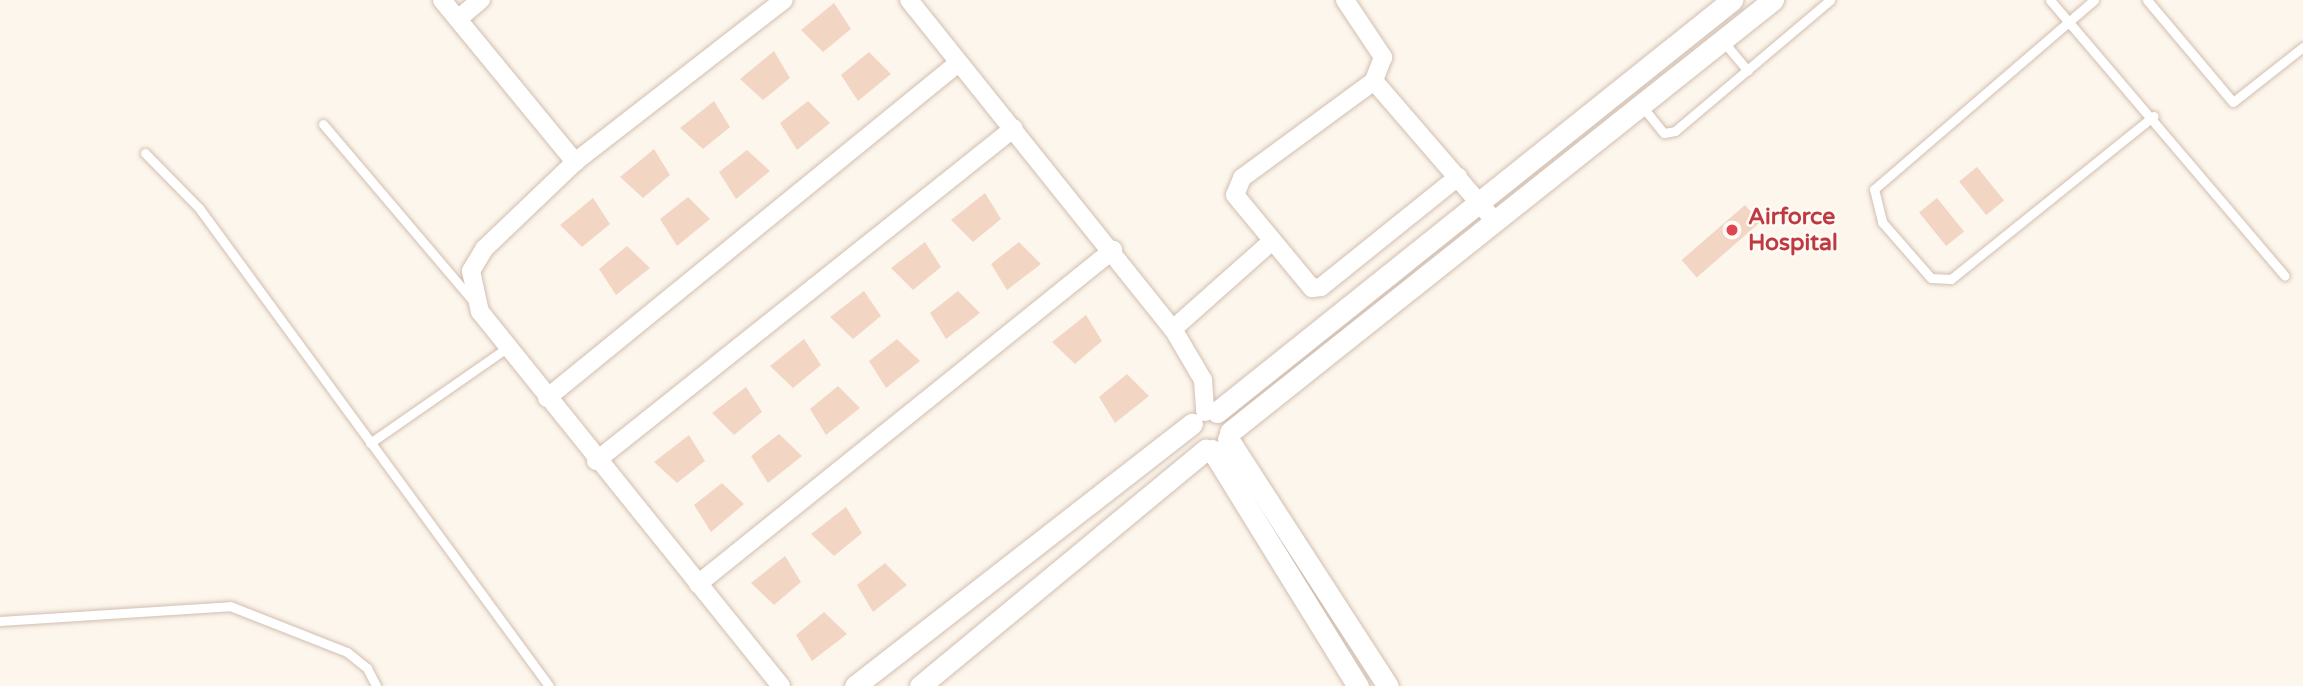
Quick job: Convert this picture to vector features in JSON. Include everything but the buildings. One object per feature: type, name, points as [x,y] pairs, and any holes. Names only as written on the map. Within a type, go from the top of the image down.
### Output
[{"type":"street","points":[[442,0],[575,162]]},
{"type":"street","points":[[458,19],[481,0]]},
{"type":"street","points":[[781,686],[596,461],[478,308],[471,271],[484,249],[575,162],[784,0]]},
{"type":"street","points":[[909,0],[1173,329],[1203,380],[1205,416],[1195,442],[1219,443]]},
{"type":"street","points":[[1345,0],[1383,57],[1374,80],[1234,188],[1272,241],[1312,288],[1321,287],[1458,177]]},
{"type":"street","points":[[855,686],[1205,416],[1732,0]]},
{"type":"street","points":[[920,686],[1773,0]]},
{"type":"street","points":[[547,398],[958,62]]},
{"type":"street","points":[[1374,80],[1495,221]]},
{"type":"street","points":[[596,461],[1014,128]]},
{"type":"street","points":[[1173,329],[1272,241]]},
{"type":"street","points":[[698,584],[1112,250]]},
{"type":"street","points":[[1205,416],[1358,686]]},
{"type":"street","points":[[1219,443],[1388,686]]},
{"type":"lane","points":[[1641,105],[1664,133],[1675,131],[1830,0]]},
{"type":"lane","points":[[2050,0],[2154,116],[2286,276]]},
{"type":"lane","points":[[2094,0],[2067,20],[1874,189],[1882,222],[1931,278],[1951,279],[1975,264],[2154,116]]},
{"type":"lane","points":[[2147,0],[2232,103],[2303,47]]},
{"type":"lane","points":[[1722,40],[1748,71]]},
{"type":"lane","points":[[323,124],[478,308]]},
{"type":"lane","points":[[145,152],[198,208],[549,686]]},
{"type":"lane","points":[[370,443],[508,347]]},
{"type":"lane","points":[[0,621],[230,606],[347,652],[368,668],[376,686]]},
{"type":"place","name":"Airforce Hospital","points":[[1732,230]]}]
